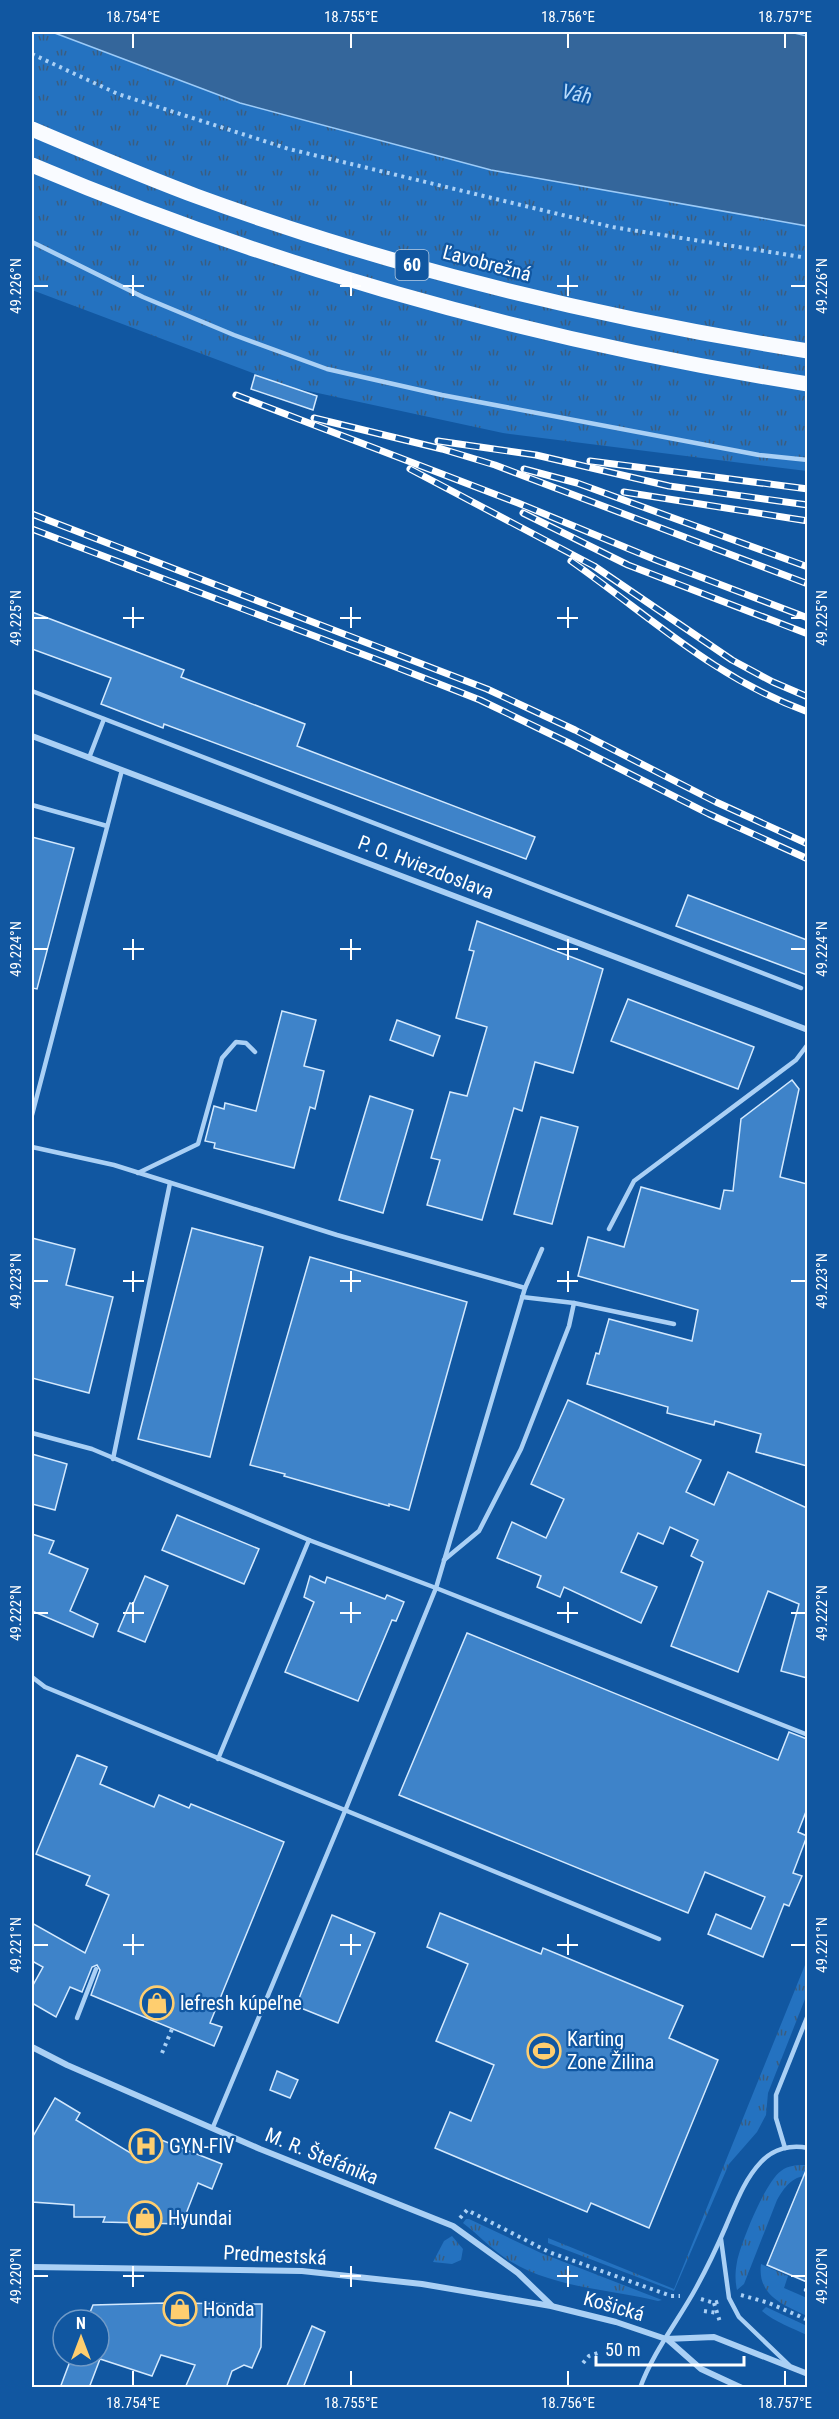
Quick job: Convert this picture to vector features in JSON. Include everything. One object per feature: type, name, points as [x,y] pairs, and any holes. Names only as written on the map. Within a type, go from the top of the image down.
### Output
[{"type":"main road","name":"Ľavobrežná","points":[[32,129],[197,196],[439,273],[617,315],[807,351]]},
{"type":"main road","name":"60","points":[[32,165],[201,232],[346,280],[433,305],[608,347],[807,384]]},
{"type":"street","name":"P. O. Hviezdoslava","points":[[32,736],[807,1030]]},
{"type":"street","name":"M. R. Štefánika","points":[[32,2047],[85,2073],[261,2149],[453,2226],[518,2273],[551,2306]]},
{"type":"street","name":"Predmestská","points":[[32,2268],[302,2271],[412,2283],[551,2306]]},
{"type":"street","name":"Košická","points":[[551,2306],[616,2322],[666,2339],[714,2337],[807,2374]]},
{"type":"street","name":"Košická","points":[[666,2339],[700,2369],[742,2388]]},
{"type":"lane","points":[[32,242],[143,297],[234,335],[327,369],[441,395],[759,455],[807,460]]},
{"type":"lane","points":[[32,691],[801,988]]},
{"type":"lane","points":[[90,758],[104,719]]},
{"type":"lane","points":[[32,1115],[122,770]]},
{"type":"lane","points":[[32,805],[107,826]]},
{"type":"lane","points":[[138,1173],[198,1144],[222,1058],[236,1042],[246,1042],[255,1052]]},
{"type":"lane","points":[[609,1229],[634,1180],[796,1060],[807,1044]]},
{"type":"lane","points":[[32,1147],[114,1165],[337,1235],[525,1288]]},
{"type":"lane","points":[[113,1459],[170,1183]]},
{"type":"lane","points":[[213,2127],[436,1588],[522,1297],[542,1249]]},
{"type":"lane","points":[[522,1297],[574,1303],[674,1324]]},
{"type":"lane","points":[[444,1560],[479,1531],[522,1449],[569,1326],[574,1303]]},
{"type":"lane","points":[[32,1433],[92,1449],[309,1540],[807,1735]]},
{"type":"lane","points":[[218,1760],[309,1540]]},
{"type":"lane","points":[[32,1677],[45,1687],[218,1760],[659,1939]]},
{"type":"lane","points":[[77,2018],[96,1968]]},
{"type":"lane","points":[[785,2148],[776,2118],[776,2095],[807,2015]]},
{"type":"lane","points":[[640,2388],[646,2372],[696,2288],[721,2239],[746,2181],[766,2157],[785,2148],[800,2146],[807,2148]]},
{"type":"lane","points":[[721,2239],[729,2298],[739,2317],[791,2367]]},
{"type":"path","points":[[32,54],[118,94],[289,149],[612,227],[807,258]]},
{"type":"path","points":[[162,2053],[172,2029]]},
{"type":"path","points":[[467,2210],[549,2253],[670,2296]]},
{"type":"path","points":[[739,2294],[769,2303],[807,2320]]},
{"type":"path","points":[[708,2302],[717,2302],[720,2322]]},
{"type":"path","points":[[704,2311],[717,2313],[723,2311]]},
{"type":"path","points":[[583,2363],[589,2356],[598,2353]]},
{"type":"green space","points":[[32,32],[52,32],[240,103],[491,170],[807,226],[807,471],[503,433],[290,387],[32,290]]},
{"type":"green space","points":[[807,1960],[807,1994],[768,2093],[766,2115],[757,2132],[729,2164],[674,2291],[548,2243],[548,2238],[674,2289]]},
{"type":"green space","points":[[807,2165],[807,2176],[793,2180],[777,2200],[744,2284],[737,2290],[736,2273],[739,2253],[754,2214],[768,2187],[784,2169]]},
{"type":"green space","points":[[466,2219],[541,2253],[662,2300],[582,2287],[527,2270],[492,2248],[463,2223]]},
{"type":"green space","points":[[452,2236],[463,2249],[461,2260],[452,2264],[433,2262],[444,2241]]},
{"type":"green space","points":[[761,2264],[788,2276],[784,2288],[807,2298],[807,2316],[781,2303],[768,2292],[763,2284]]},
{"type":"green space","points":[[766,2307],[807,2326],[807,2335],[767,2315],[762,2311]]},
{"type":"water","name":"Váh","points":[[52,32],[790,32],[807,36],[807,226],[491,170],[240,103]]},
{"type":"building","points":[[255,375],[317,396],[313,410],[251,389]]},
{"type":"building","points":[[32,612],[184,670],[181,677],[305,724],[297,746],[535,837],[526,859],[164,724],[163,728],[101,704],[111,678],[32,649]]},
{"type":"building","points":[[32,837],[74,848],[37,989],[32,988]]},
{"type":"building","points":[[688,895],[807,940],[807,975],[676,926]]},
{"type":"building","points":[[477,921],[603,969],[573,1073],[535,1062],[522,1111],[514,1108],[482,1220],[427,1205],[440,1160],[431,1158],[450,1092],[467,1096],[487,1027],[456,1018],[474,951],[469,950]]},
{"type":"building","points":[[628,999],[754,1047],[738,1089],[611,1041]]},
{"type":"building","points":[[282,1011],[316,1020],[304,1066],[324,1071],[315,1109],[310,1107],[294,1168],[214,1148],[215,1143],[205,1141],[214,1106],[224,1109],[225,1103],[256,1111]]},
{"type":"building","points":[[397,1020],[440,1036],[433,1056],[390,1040]]},
{"type":"building","points":[[792,1080],[799,1089],[780,1177],[807,1184],[807,1466],[756,1452],[761,1434],[715,1421],[714,1425],[667,1413],[668,1407],[587,1384],[609,1319],[692,1341],[698,1310],[578,1276],[588,1237],[624,1247],[641,1187],[720,1209],[724,1190],[733,1191],[741,1119]]},
{"type":"building","points":[[370,1096],[413,1110],[383,1213],[339,1200]]},
{"type":"building","points":[[541,1117],[578,1127],[552,1224],[514,1214]]},
{"type":"building","points":[[192,1228],[263,1247],[210,1457],[138,1439]]},
{"type":"building","points":[[32,1238],[75,1249],[66,1285],[113,1297],[89,1393],[32,1378]]},
{"type":"building","points":[[310,1257],[467,1302],[409,1510],[250,1465]]},
{"type":"building","points":[[568,1400],[701,1460],[686,1492],[714,1505],[728,1472],[807,1508],[807,1678],[781,1671],[799,1604],[768,1591],[738,1672],[671,1646],[703,1562],[691,1556],[698,1540],[670,1527],[663,1544],[638,1533],[621,1572],[657,1587],[641,1623],[564,1587],[560,1597],[537,1587],[541,1576],[497,1558],[512,1522],[546,1538],[564,1499],[531,1484]]},
{"type":"building","points":[[32,1454],[67,1464],[55,1510],[32,1504]]},
{"type":"building","points":[[177,1515],[259,1549],[244,1584],[162,1550]]},
{"type":"building","points":[[32,1534],[54,1541],[49,1553],[88,1569],[70,1611],[98,1624],[93,1637],[32,1611]]},
{"type":"building","points":[[145,1576],[168,1586],[145,1642],[118,1631]]},
{"type":"building","points":[[310,1576],[325,1583],[327,1577],[385,1599],[387,1595],[404,1602],[396,1621],[392,1620],[358,1701],[285,1672],[314,1602],[304,1597]]},
{"type":"building","points":[[467,1633],[778,1760],[789,1732],[807,1739],[807,1809],[798,1832],[807,1836],[793,1873],[802,1876],[789,1906],[784,1904],[763,1957],[708,1934],[716,1914],[751,1929],[765,1897],[705,1872],[688,1913],[399,1795]]},
{"type":"building","points":[[77,1755],[107,1767],[100,1784],[154,1807],[159,1795],[189,1808],[191,1804],[284,1842],[210,2023],[222,2027],[214,2046],[91,1995],[100,1970],[97,1965],[92,1967],[82,1992],[70,1987],[56,2017],[32,2003],[32,1987],[43,1967],[32,1961],[32,1923],[85,1953],[109,1895],[86,1885],[90,1876],[36,1854]]},
{"type":"building","points":[[440,1913],[541,1954],[543,1948],[683,2006],[669,2038],[718,2060],[649,2228],[591,2203],[587,2212],[435,2148],[450,2112],[471,2121],[494,2065],[436,2041],[468,1964],[427,1947]]},
{"type":"building","points":[[332,1915],[375,1933],[338,2023],[296,2006]]},
{"type":"building","points":[[277,2071],[298,2080],[290,2098],[270,2090]]},
{"type":"building","points":[[55,2098],[80,2113],[76,2120],[132,2154],[141,2132],[222,2164],[212,2189],[198,2183],[182,2224],[103,2222],[105,2217],[74,2217],[74,2205],[32,2202],[32,2138]]},
{"type":"building","points":[[807,2168],[807,2282],[767,2265]]},
{"type":"building","points":[[262,2304],[261,2347],[252,2368],[244,2365],[232,2371],[226,2388],[185,2388],[195,2365],[161,2355],[152,2376],[111,2363],[111,2308],[92,2308],[93,2305]]},
{"type":"building","points":[[312,2326],[325,2332],[303,2388],[286,2388]]},
{"type":"building","points":[[68,2368],[97,2368],[89,2388],[60,2388]]},
{"type":"railway","points":[[236,395],[518,503],[656,560],[808,618]]},
{"type":"railway","points":[[314,418],[442,449],[495,465],[808,584]]},
{"type":"railway","points":[[438,441],[536,455],[669,486],[808,505]]},
{"type":"railway","points":[[590,461],[808,489]]},
{"type":"railway","points":[[410,469],[594,566],[732,660],[773,682],[808,697]]},
{"type":"railway","points":[[524,469],[577,483],[808,567]]},
{"type":"railway","points":[[624,492],[808,521]]},
{"type":"railway","points":[[523,513],[628,565],[808,634]]},
{"type":"railway","points":[[32,514],[487,689],[575,730],[716,802],[808,844]]},
{"type":"railway","points":[[32,529],[480,700],[709,814],[808,859]]},
{"type":"railway","points":[[571,561],[713,664],[774,698],[808,712]]},
{"type":"place","name":"lefresh kúpeľne","points":[[157,2003]]},
{"type":"place","name":"Karting Zone Žilina","points":[[544,2051]]},
{"type":"place","name":"GYN-FIV","points":[[146,2146]]},
{"type":"place","name":"Hyundai","points":[[145,2218]]},
{"type":"place","name":"Honda","points":[[180,2309]]}]
